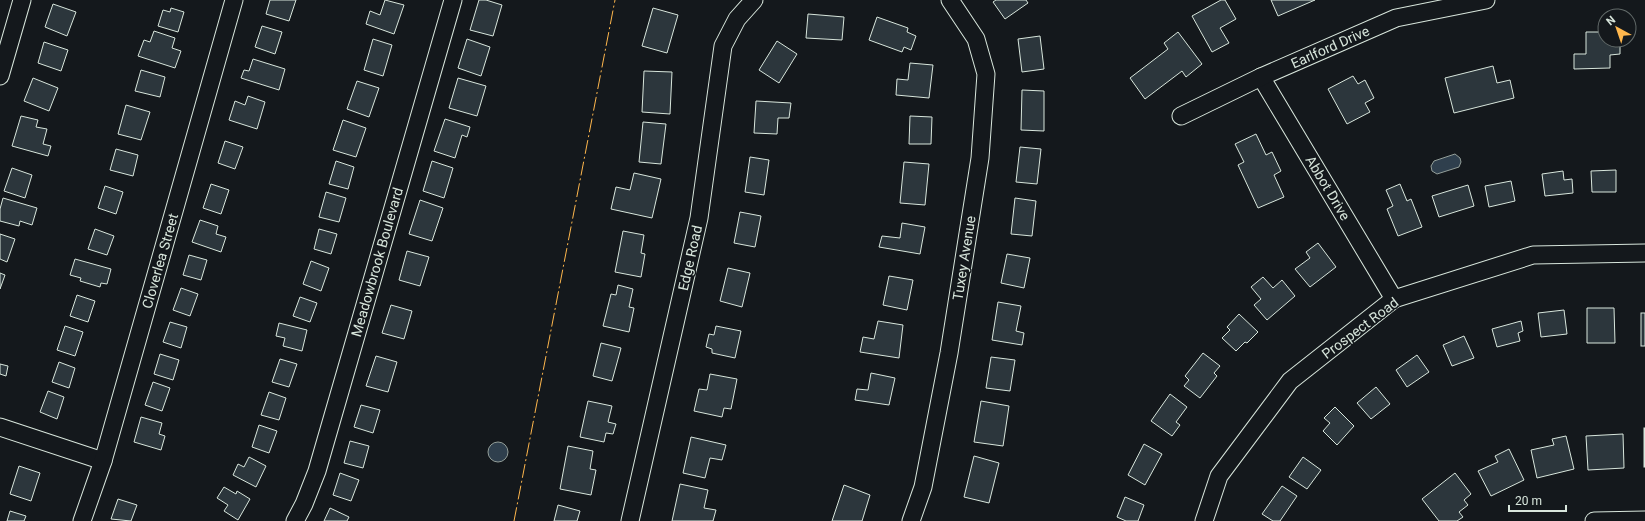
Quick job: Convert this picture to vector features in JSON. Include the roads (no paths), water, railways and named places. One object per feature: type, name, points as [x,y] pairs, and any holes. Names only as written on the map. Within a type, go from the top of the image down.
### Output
[{"type":"street","points":[[0,76],[22,0]]},
{"type":"street","name":"Cloverlea Street","points":[[82,521],[103,461],[234,0]]},
{"type":"street","name":"Meadowbrook Boulevard","points":[[295,521],[304,504],[317,471],[453,0]]},
{"type":"street","name":"Edge Road","points":[[630,521],[698,218],[723,46],[737,19],[754,0]]},
{"type":"street","name":"Tuxey Avenue","points":[[911,521],[923,488],[950,353],[980,158],[986,74],[976,38],[950,0]]},
{"type":"street","name":"Earlford Drive","points":[[1181,116],[1261,77],[1396,18],[1486,0]]},
{"type":"street","name":"Abbot Drive","points":[[1261,77],[1394,298]]},
{"type":"street","name":"Prospect Road","points":[[1204,521],[1219,476],[1290,381],[1394,298],[1533,255],[1645,253]]},
{"type":"street","points":[[0,427],[103,461]]},
{"type":"street","points":[[1594,521],[1645,520]]},
{"type":"water","points":[[1455,154],[1460,158],[1461,162],[1459,167],[1437,174],[1432,171],[1431,166],[1434,161]]},
{"type":"water","points":[[498,442],[505,445],[508,452],[505,459],[498,462],[491,459],[488,452],[491,445]]}]
